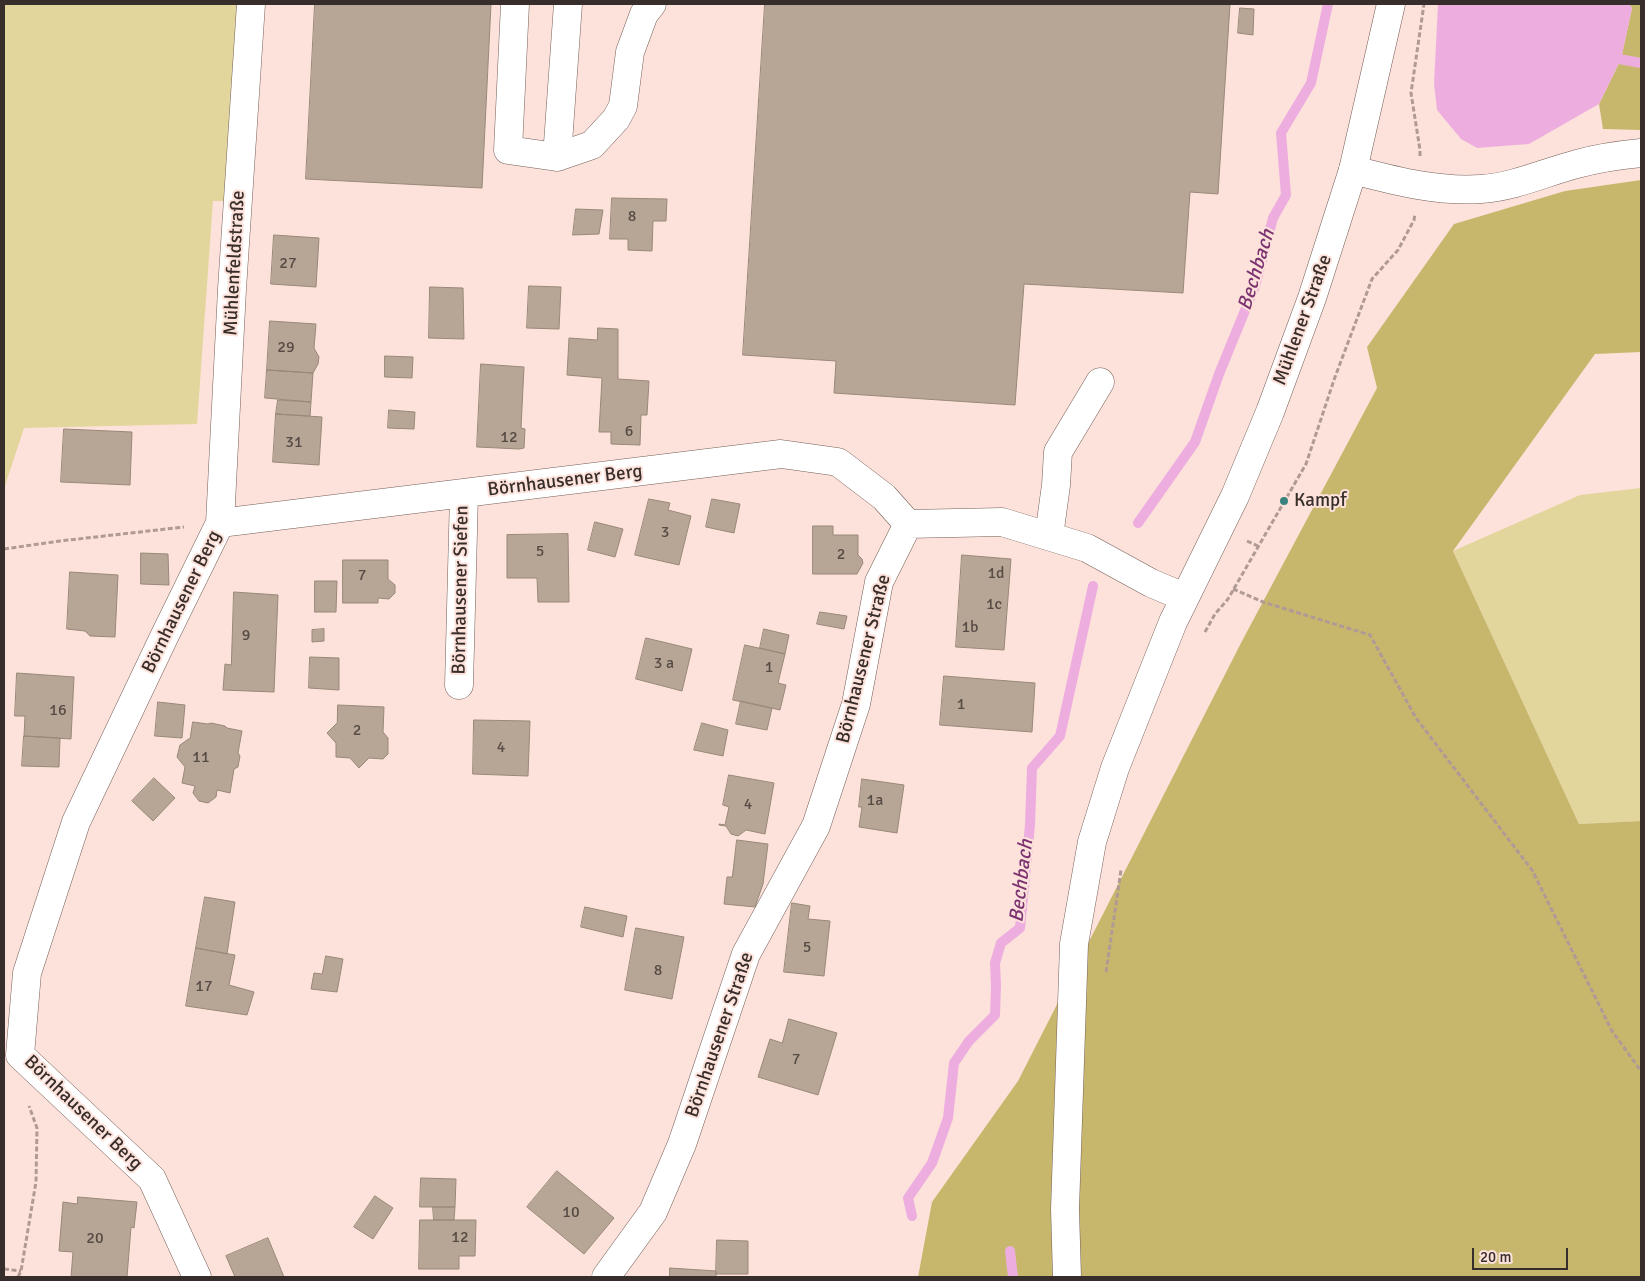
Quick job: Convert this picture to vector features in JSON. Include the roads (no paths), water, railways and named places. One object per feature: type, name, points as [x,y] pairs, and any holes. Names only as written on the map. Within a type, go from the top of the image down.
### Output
[{"type":"street","name":"Mühlenfeldstraße","points":[[220,523],[232,289],[251,4]]},
{"type":"street","points":[[515,4],[508,150],[557,157],[592,145],[616,119],[622,106],[630,52],[644,14],[652,4]]},
{"type":"street","points":[[557,157],[568,4]]},
{"type":"street","name":"Mühlener Straße","points":[[1067,1277],[1065,1209],[1074,944],[1092,842],[1115,768],[1173,622],[1235,496],[1270,412],[1312,298],[1353,170],[1391,4]]},
{"type":"street","points":[[1353,170],[1418,186],[1447,190],[1483,189],[1521,182],[1578,163],[1612,156],[1641,153]]},
{"type":"street","points":[[1049,536],[1056,485],[1058,452],[1100,382]]},
{"type":"street","name":"Börnhausener Berg","points":[[197,1277],[152,1179],[20,1055],[27,973],[76,822],[220,523],[781,454],[838,462],[884,498],[908,524]]},
{"type":"street","name":"Börnhausener Siefen","points":[[459,685],[464,494]]},
{"type":"street","points":[[908,524],[1002,522],[1086,548],[1150,583],[1184,597]]},
{"type":"street","name":"Börnhausener Straße","points":[[606,1277],[653,1212],[682,1144],[746,954],[816,826],[856,704],[879,582],[908,524]]},
{"type":"street","points":[[4,1046],[18,1077]]},
{"type":"waterway","name":"Bechbach","points":[[1138,523],[1195,442],[1219,374],[1255,286],[1273,218],[1286,195],[1281,133],[1311,83],[1328,4]]},
{"type":"waterway","points":[[1608,57],[1641,63]]},
{"type":"waterway","name":"Bechbach","points":[[912,1216],[908,1198],[932,1163],[948,1118],[954,1063],[969,1041],[995,1015],[995,963],[1001,943],[1020,928],[1030,825],[1032,768],[1060,736],[1093,586]]},
{"type":"waterway","name":"Bechbach","points":[[1010,1251],[1013,1277]]},
{"type":"place","name":"Kampf","points":[[1284,501]]}]
